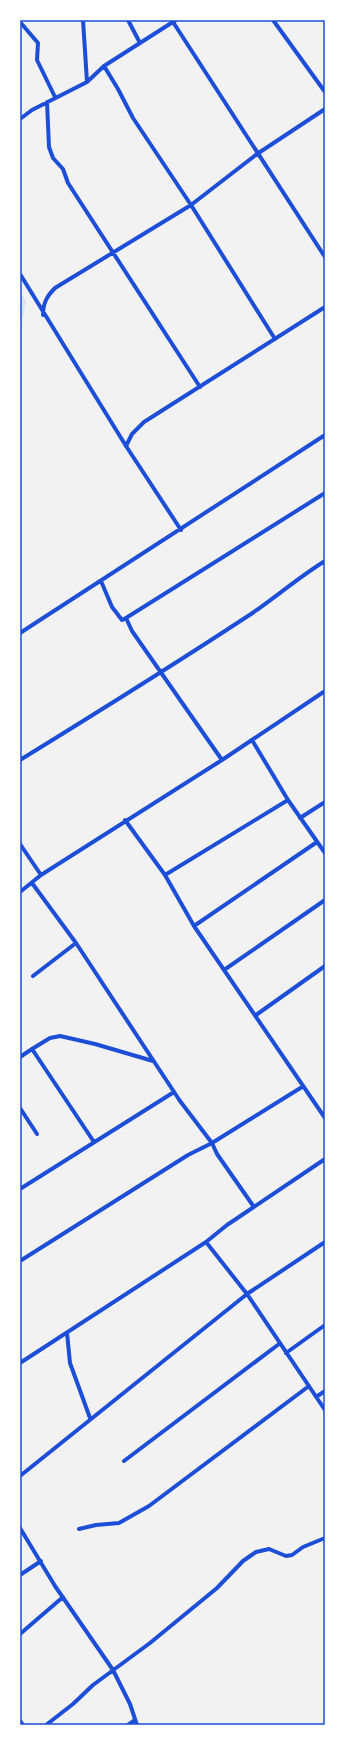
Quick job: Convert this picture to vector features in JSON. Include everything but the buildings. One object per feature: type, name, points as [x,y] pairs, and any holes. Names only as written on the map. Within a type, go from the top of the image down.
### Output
[{"type":"street","points":[[84,20],[87,82]]},
{"type":"street","points":[[128,20],[140,43]]},
{"type":"street","points":[[273,20],[325,92]]},
{"type":"street","points":[[20,119],[55,97],[87,82],[104,66],[174,21],[257,154],[325,257]]},
{"type":"street","points":[[20,22],[38,43],[37,60],[55,97]]},
{"type":"street","points":[[104,66],[136,124],[191,205],[275,339]]},
{"type":"street","points":[[46,102],[49,147],[53,158],[62,169],[68,184],[200,387]]},
{"type":"street","points":[[43,315],[43,308],[49,294],[112,252],[191,205],[257,154],[325,109]]},
{"type":"street","points":[[20,274],[43,315],[181,530]]},
{"type":"street","points":[[126,446],[132,434],[144,422],[325,307]]},
{"type":"street","points":[[20,633],[181,530],[325,435]]},
{"type":"street","points":[[101,581],[117,614],[122,620],[325,493]]},
{"type":"street","points":[[20,760],[160,673],[253,612],[325,561]]},
{"type":"street","points":[[126,618],[132,631],[160,673],[222,760]]},
{"type":"street","points":[[20,892],[41,875],[125,820],[222,760],[325,691]]},
{"type":"street","points":[[252,740],[288,800],[325,853]]},
{"type":"street","points":[[165,875],[288,800]]},
{"type":"street","points":[[300,818],[325,802]]},
{"type":"street","points":[[125,820],[165,875],[194,926],[256,1015],[302,1087],[325,1118]]},
{"type":"street","points":[[194,926],[317,842]]},
{"type":"street","points":[[20,844],[41,875]]},
{"type":"street","points":[[32,883],[76,943],[174,1092],[212,1143],[217,1154],[254,1207]]},
{"type":"street","points":[[224,970],[325,900]]},
{"type":"street","points":[[33,976],[76,943]]},
{"type":"street","points":[[256,1015],[325,966]]},
{"type":"street","points":[[20,1057],[50,1038],[60,1036],[154,1061]]},
{"type":"street","points":[[32,1049],[94,1142]]},
{"type":"street","points":[[20,1261],[188,1155],[212,1143],[302,1087]]},
{"type":"street","points":[[20,1189],[174,1092]]},
{"type":"street","points":[[20,1108],[38,1134]]},
{"type":"street","points":[[20,1363],[206,1242],[325,1158]]},
{"type":"street","points":[[206,1242],[247,1294],[279,1344],[325,1410]]},
{"type":"street","points":[[20,1476],[90,1418],[247,1294],[325,1242]]},
{"type":"street","points":[[286,1353],[325,1325]]},
{"type":"street","points":[[68,1333],[70,1363],[90,1418]]},
{"type":"street","points":[[124,1461],[279,1344]]},
{"type":"street","points":[[80,1529],[119,1523],[149,1506],[309,1386]]},
{"type":"street","points":[[316,1397],[325,1391]]},
{"type":"street","points":[[20,1528],[63,1597],[113,1670],[127,1697],[137,1725]]},
{"type":"street","points":[[46,1725],[63,1713],[93,1685],[150,1643],[217,1588],[242,1561],[256,1552],[269,1549],[286,1556],[292,1555],[303,1547],[325,1538]]},
{"type":"street","points":[[20,1575],[41,1561]]},
{"type":"street","points":[[20,1634],[63,1597]]},
{"type":"street","points":[[128,1725],[135,1720]]},
{"type":"street","points":[[20,1722],[23,1725]]},
{"type":"shaded area","points":[[20,291],[26,301],[20,335]]}]
